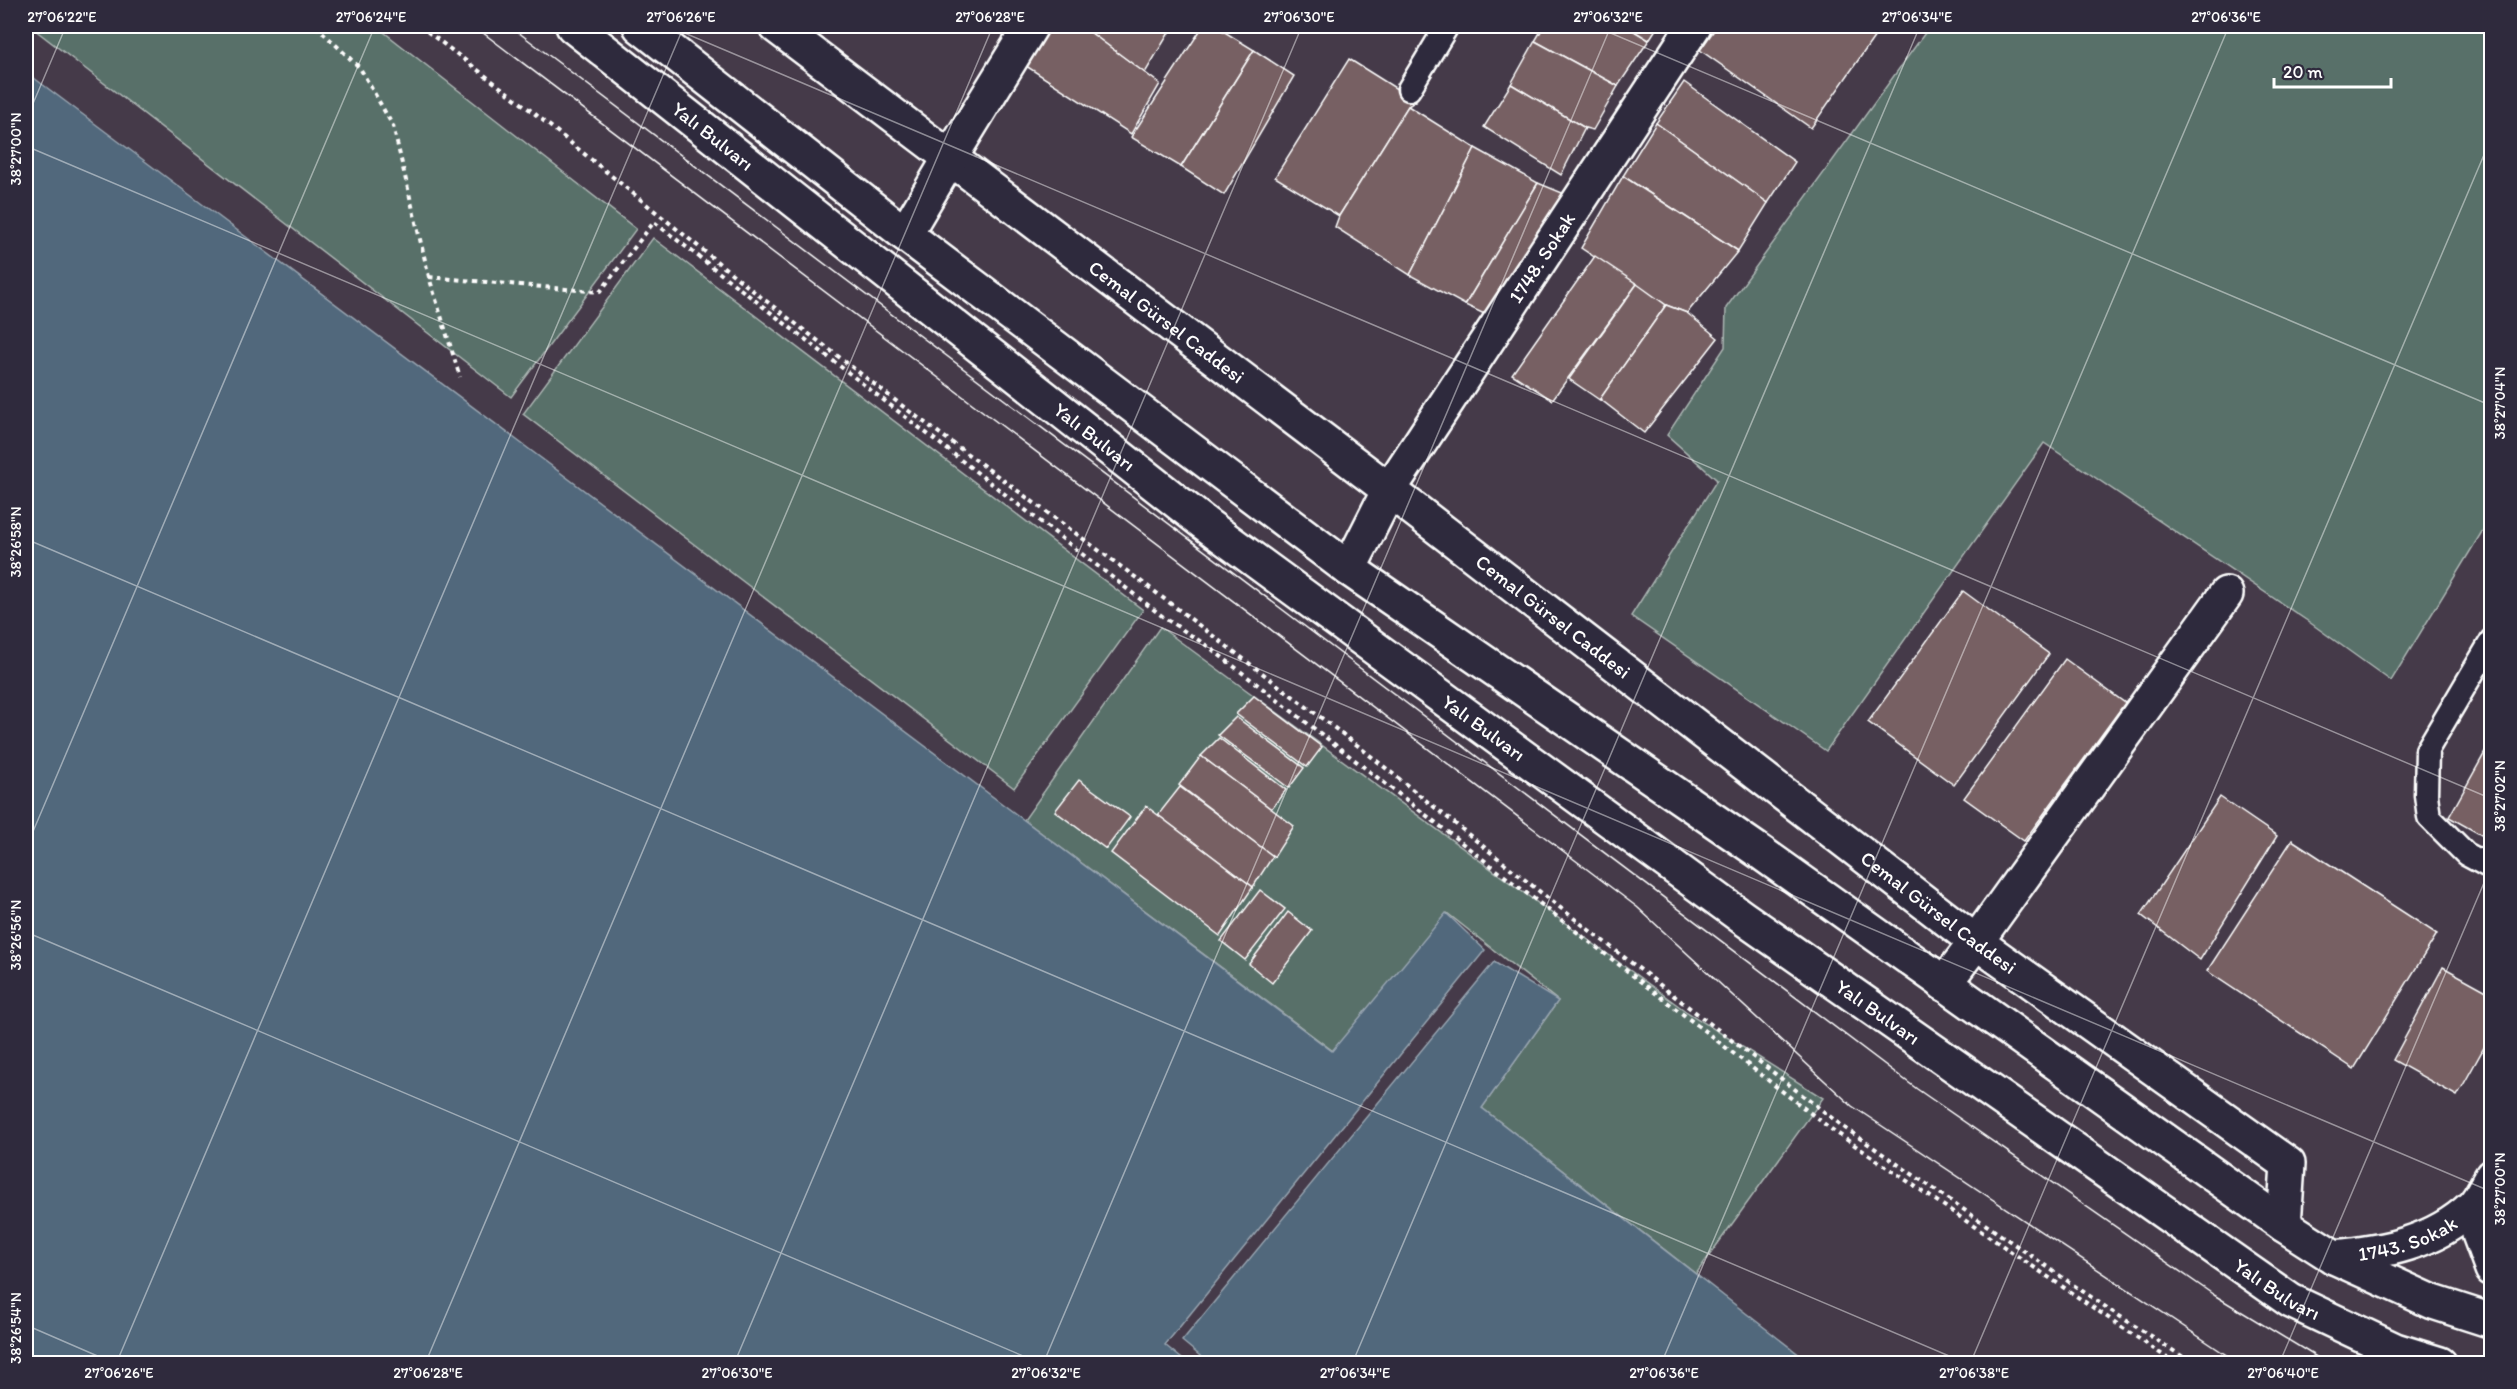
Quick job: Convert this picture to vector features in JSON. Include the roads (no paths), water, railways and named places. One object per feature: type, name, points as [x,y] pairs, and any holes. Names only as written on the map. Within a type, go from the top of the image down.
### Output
[{"type":"main road","name":"Yalı Bulvarı","points":[[573,26],[1204,524],[1742,917],[2291,1300],[2395,1350],[2440,1364]]},
{"type":"main road","points":[[640,26],[905,234],[1349,569],[1760,852],[2284,1225],[2334,1257],[2433,1302],[2492,1321]]},
{"type":"main road","name":"Cemal Gürsel Caddesi","points":[[776,26],[1389,490],[1976,942],[2288,1164],[2284,1225]]},
{"type":"main road","points":[[905,234],[1030,26]]},
{"type":"main road","name":"1748. Sokak","points":[[1349,569],[1389,490],[1694,26]]},
{"type":"main road","points":[[1944,984],[2226,594]]},
{"type":"main road","name":"1743. Sokak","points":[[2334,1257],[2381,1252],[2405,1246],[2446,1226],[2474,1206],[2492,1176]]},
{"type":"main road","name":"1743. Sokak","points":[[2474,1206],[2479,1234],[2492,1269]]},
{"type":"lane","points":[[1409,89],[1447,26]]},
{"type":"lane","points":[[2492,640],[2427,750],[2426,795],[2429,817],[2466,854],[2492,868]]},
{"type":"water","points":[[26,72],[1332,1051],[1446,913],[1485,950],[1165,1345],[1187,1363],[26,1363]]},
{"type":"water","points":[[1494,962],[1558,1001],[1482,1108],[1810,1363],[1210,1364],[1182,1341]]},
{"type":"tram line","points":[[474,26],[1637,907],[1852,1106],[2240,1364]]},
{"type":"tram line","points":[[510,26],[1917,1089],[2214,1295],[2328,1364]]}]
